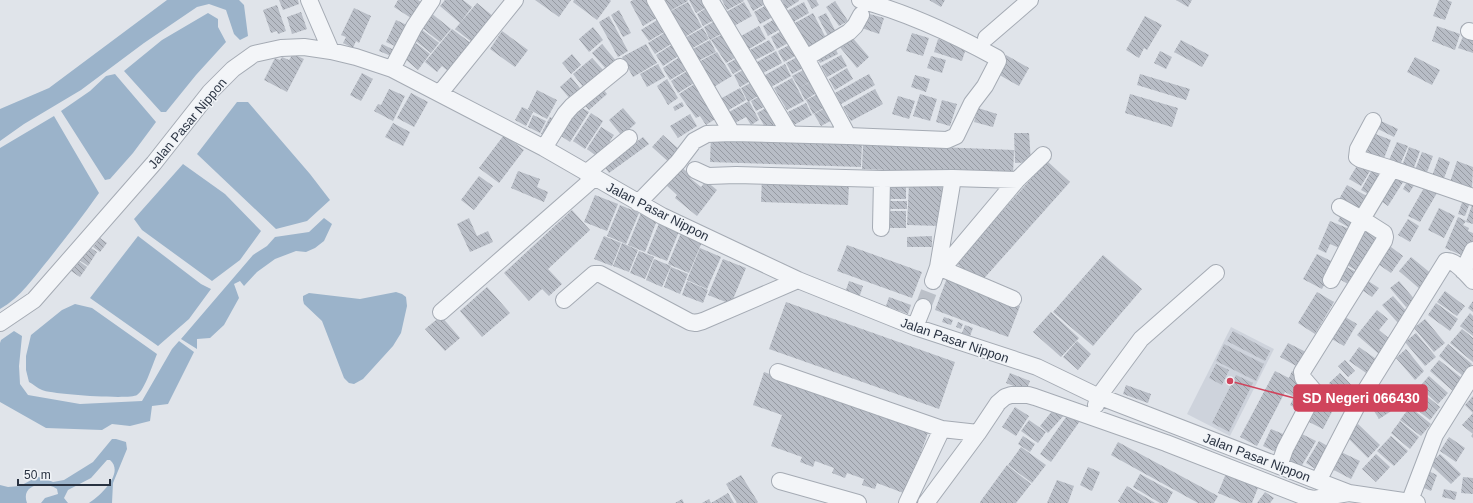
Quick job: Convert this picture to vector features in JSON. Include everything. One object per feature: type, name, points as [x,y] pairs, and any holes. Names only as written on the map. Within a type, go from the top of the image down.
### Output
[{"type":"street","points":[[309,0],[331,51]]},
{"type":"street","points":[[392,69],[414,27],[432,0]]},
{"type":"street","points":[[440,93],[515,0]]},
{"type":"street","points":[[655,0],[732,133]]},
{"type":"street","points":[[710,0],[790,134]]},
{"type":"street","points":[[771,0],[806,58],[848,136]]},
{"type":"street","points":[[986,38],[1030,0]]},
{"type":"street","points":[[638,203],[678,162],[698,138],[707,134],[790,134],[952,139],[959,133],[972,103],[985,86],[998,61],[997,58],[966,42],[881,6],[860,7],[855,26],[849,32],[806,58]]},
{"type":"street","name":"Jalan Pasar Nippon","points":[[0,323],[34,300],[154,163],[210,92],[233,69],[254,54],[281,48],[304,47],[356,57],[392,69],[544,148],[638,203],[798,280],[915,327],[1037,367],[1099,396],[1203,430],[1279,466],[1349,493],[1412,503]]},
{"type":"street","points":[[544,148],[565,114],[572,106],[620,67]]},
{"type":"street","points":[[1373,121],[1358,149],[1357,157],[1473,197]]},
{"type":"street","points":[[440,312],[629,138]]},
{"type":"street","points":[[938,272],[1017,180],[1043,155]]},
{"type":"street","points":[[1331,280],[1362,219],[1392,169]]},
{"type":"street","points":[[695,170],[708,176],[736,175],[882,179],[953,178],[1017,180]]},
{"type":"street","points":[[938,272],[953,178]]},
{"type":"street","points":[[881,228],[882,179]]},
{"type":"street","points":[[1279,466],[1315,392],[1303,378],[1302,372],[1384,241],[1384,233],[1340,207]]},
{"type":"street","points":[[1468,276],[1473,250]]},
{"type":"street","points":[[1318,481],[1362,396],[1446,261],[1451,261],[1468,276]]},
{"type":"street","points":[[938,272],[1013,299]]},
{"type":"street","points":[[1091,417],[1099,396],[1141,339],[1216,273]]},
{"type":"street","points":[[564,300],[594,274],[600,274],[690,322],[696,323],[703,322],[798,280]]},
{"type":"street","points":[[915,327],[923,307]]},
{"type":"street","points":[[778,372],[942,429],[978,433]]},
{"type":"street","points":[[1412,503],[1435,435],[1473,374]]},
{"type":"street","points":[[926,503],[978,433],[998,402],[1011,395],[1028,395],[1166,443],[1312,501],[1349,493]]},
{"type":"street","points":[[907,503],[942,429]]},
{"type":"street","points":[[780,481],[858,503]]},
{"type":"shaded area","points":[[1231,327],[1274,349],[1230,436],[1187,414]]},
{"type":"water","points":[[167,0],[239,0],[244,5],[248,36],[240,40],[234,34],[226,10],[209,4],[197,7],[144,43],[81,90],[24,124],[0,141],[0,109],[49,88]]},
{"type":"water","points":[[208,13],[218,19],[218,27],[226,42],[196,75],[166,112],[161,112],[124,71],[162,40]]},
{"type":"water","points":[[115,74],[156,122],[133,153],[110,179],[105,180],[61,111],[90,91],[106,76]]},
{"type":"water","points":[[237,102],[248,102],[310,174],[330,200],[307,221],[276,229],[197,154]]},
{"type":"water","points":[[54,116],[99,193],[27,286],[14,299],[0,309],[0,148]]},
{"type":"water","points":[[183,164],[225,194],[261,231],[240,260],[212,281],[142,230],[134,219]]},
{"type":"water","points":[[324,218],[332,224],[324,241],[315,248],[306,252],[296,251],[275,259],[257,272],[244,286],[240,281],[234,284],[239,298],[224,325],[210,338],[197,339],[197,349],[181,339],[253,255],[267,246],[275,237],[309,232]]},
{"type":"water","points":[[138,236],[201,284],[211,289],[189,319],[158,346],[90,298]]},
{"type":"water","points":[[396,292],[406,297],[407,306],[401,333],[393,346],[363,379],[354,384],[349,383],[344,378],[322,321],[304,304],[303,296],[309,293],[360,299]]},
{"type":"water","points":[[75,304],[92,308],[157,354],[146,382],[137,395],[106,397],[48,392],[29,382],[26,370],[26,356],[31,335],[62,310]]},
{"type":"water","points":[[14,331],[22,336],[19,366],[20,384],[28,395],[80,404],[142,401],[172,349],[179,341],[194,352],[168,404],[152,406],[150,421],[130,426],[112,424],[102,430],[46,428],[0,402],[0,343],[1,340]]},
{"type":"water","points":[[112,439],[126,442],[127,449],[113,483],[112,503],[89,503],[104,490],[113,477],[115,471],[114,465],[110,460],[107,460],[91,478],[68,490],[64,498],[68,503],[41,503],[45,498],[58,494],[57,489],[46,485],[40,485],[30,488],[27,492],[27,503],[0,503],[0,485],[8,487],[20,486],[37,477],[53,482],[64,480],[93,462]]},
{"type":"building","points":[[279,0],[298,0],[299,4],[283,10]]},
{"type":"building","points":[[398,0],[418,0],[421,2],[411,18],[394,7]]},
{"type":"building","points":[[445,0],[463,0],[472,7],[460,23],[440,6]]},
{"type":"building","points":[[535,0],[571,0],[559,17]]},
{"type":"building","points":[[574,0],[611,1],[597,20],[573,2]]},
{"type":"building","points":[[633,0],[652,0],[660,16],[643,26],[630,2]]},
{"type":"building","points":[[661,0],[687,0],[688,1],[668,12]]},
{"type":"building","points":[[689,0],[708,0],[711,5],[696,13]]},
{"type":"building","points":[[722,0],[743,0],[744,1],[727,10]]},
{"type":"building","points":[[747,0],[766,0],[768,2],[753,11]]},
{"type":"building","points":[[782,0],[798,0],[799,1],[786,9]]},
{"type":"building","points":[[807,0],[816,0],[819,5],[812,9]]},
{"type":"building","points":[[929,0],[945,0],[941,7]]},
{"type":"building","points":[[1176,0],[1192,0],[1188,7]]},
{"type":"building","points":[[1439,0],[1447,0],[1452,2],[1445,20],[1433,16]]},
{"type":"building","points":[[835,1],[848,21],[839,26],[826,7]]},
{"type":"building","points":[[688,2],[702,27],[683,38],[669,12]]},
{"type":"building","points":[[744,2],[752,16],[734,26],[726,12]]},
{"type":"building","points":[[804,2],[809,13],[793,22],[787,11]]},
{"type":"building","points":[[477,3],[494,17],[473,43],[455,29]]},
{"type":"building","points":[[770,3],[776,15],[760,24],[754,12]]},
{"type":"building","points":[[277,5],[286,31],[278,34],[277,31],[271,33],[263,10]]},
{"type":"building","points":[[711,5],[718,18],[703,26],[697,14]]},
{"type":"building","points":[[354,8],[371,16],[359,43],[356,41],[353,48],[343,43],[346,37],[341,35]]},
{"type":"building","points":[[619,10],[631,33],[623,37],[611,15]]},
{"type":"building","points":[[301,12],[307,29],[292,34],[287,17]]},
{"type":"building","points":[[431,13],[451,29],[440,42],[420,26]]},
{"type":"building","points":[[813,13],[826,38],[809,48],[795,23]]},
{"type":"building","points":[[826,13],[836,32],[828,36],[818,17]]},
{"type":"building","points":[[866,13],[884,18],[879,34],[862,28]]},
{"type":"building","points":[[609,16],[628,51],[618,57],[599,22]]},
{"type":"building","points":[[1145,16],[1162,25],[1147,50],[1144,48],[1139,58],[1126,50]]},
{"type":"building","points":[[662,17],[669,29],[649,41],[641,30]]},
{"type":"building","points":[[778,17],[784,27],[768,36],[763,26]]},
{"type":"building","points":[[719,19],[726,31],[710,40],[704,27]]},
{"type":"building","points":[[396,20],[409,26],[399,48],[386,42]]},
{"type":"building","points":[[759,26],[766,39],[749,49],[741,36]]},
{"type":"building","points":[[1437,26],[1460,34],[1455,50],[1432,41]]},
{"type":"building","points":[[593,27],[603,40],[589,52],[579,39]]},
{"type":"building","points":[[703,28],[709,39],[689,50],[683,39]]},
{"type":"building","points":[[421,29],[439,43],[431,53],[413,39]]},
{"type":"building","points":[[452,29],[472,44],[448,71],[442,66],[437,72],[425,62]]},
{"type":"building","points":[[785,29],[792,41],[777,49],[771,37]]},
{"type":"building","points":[[669,30],[676,41],[655,54],[648,43]]},
{"type":"building","points":[[502,31],[528,50],[515,67],[490,49]]},
{"type":"building","points":[[727,32],[740,55],[726,63],[711,40]]},
{"type":"building","points":[[1465,32],[1473,35],[1473,53],[1458,48]]},
{"type":"building","points":[[912,33],[929,38],[923,56],[906,51]]},
{"type":"building","points":[[851,36],[869,57],[857,68],[839,46]]},
{"type":"building","points":[[938,39],[966,48],[962,61],[934,52]]},
{"type":"building","points":[[710,40],[716,52],[698,61],[691,50]]},
{"type":"building","points":[[769,40],[775,50],[755,60],[750,50]]},
{"type":"building","points":[[1181,40],[1209,55],[1202,67],[1174,52]]},
{"type":"building","points":[[676,42],[683,53],[663,66],[656,55]]},
{"type":"building","points":[[416,43],[430,54],[418,70],[404,58]]},
{"type":"building","points":[[793,43],[799,54],[784,62],[778,51]]},
{"type":"building","points":[[382,44],[398,52],[396,58],[379,51]]},
{"type":"building","points":[[602,44],[617,62],[607,70],[592,53]]},
{"type":"building","points":[[646,44],[657,63],[633,77],[622,57]]},
{"type":"building","points":[[834,46],[838,54],[820,63],[816,56]]},
{"type":"building","points":[[776,51],[782,63],[763,73],[757,62]]},
{"type":"building","points":[[1160,51],[1172,57],[1166,69],[1154,63]]},
{"type":"building","points":[[717,52],[732,76],[712,88],[697,63]]},
{"type":"building","points":[[293,54],[304,59],[287,92],[264,80],[275,58],[280,60],[282,57],[289,60]]},
{"type":"building","points":[[572,54],[581,65],[571,74],[562,63]]},
{"type":"building","points":[[684,54],[692,67],[670,80],[663,68]]},
{"type":"building","points":[[801,55],[807,66],[792,74],[786,63]]},
{"type":"building","points":[[841,55],[847,66],[827,77],[821,66]]},
{"type":"building","points":[[1006,55],[1029,68],[1019,86],[996,73]]},
{"type":"building","points":[[741,56],[747,66],[733,74],[727,64]]},
{"type":"building","points":[[931,56],[946,60],[942,73],[927,68]]},
{"type":"building","points":[[1415,57],[1440,70],[1432,85],[1407,72]]},
{"type":"building","points":[[592,58],[604,71],[584,88],[573,74]]},
{"type":"building","points":[[658,64],[665,77],[647,87],[640,74]]},
{"type":"building","points":[[785,64],[791,76],[771,87],[765,75]]},
{"type":"building","points":[[748,67],[754,79],[740,87],[734,75]]},
{"type":"building","points":[[692,68],[699,80],[678,93],[671,81]]},
{"type":"building","points":[[807,68],[813,80],[799,88],[792,76]]},
{"type":"building","points":[[847,68],[853,79],[835,90],[829,79]]},
{"type":"building","points":[[362,73],[373,79],[361,101],[350,95]]},
{"type":"building","points":[[869,74],[875,85],[841,104],[835,93]]},
{"type":"building","points":[[1140,74],[1190,89],[1186,100],[1137,85]]},
{"type":"building","points":[[915,75],[930,79],[926,92],[911,87]]},
{"type":"building","points":[[571,77],[582,91],[571,100],[560,87]]},
{"type":"building","points":[[792,78],[804,101],[787,110],[774,88]]},
{"type":"building","points":[[667,79],[678,98],[668,105],[657,86]]},
{"type":"building","points":[[756,80],[763,93],[748,102],[741,88]]},
{"type":"building","points":[[814,80],[820,91],[805,100],[799,88]]},
{"type":"building","points":[[699,81],[720,116],[706,125],[700,116],[696,118],[679,94]]},
{"type":"building","points":[[600,85],[607,94],[589,110],[581,101]]},
{"type":"building","points":[[740,88],[746,100],[727,111],[720,99]]},
{"type":"building","points":[[389,89],[405,96],[393,121],[374,111],[378,104],[381,105]]},
{"type":"building","points":[[875,89],[883,104],[851,121],[843,107]]},
{"type":"building","points":[[537,90],[557,100],[547,119],[528,109]]},
{"type":"building","points":[[822,92],[829,105],[813,114],[806,100]]},
{"type":"building","points":[[411,93],[428,102],[414,127],[397,118]]},
{"type":"building","points":[[764,94],[770,104],[756,111],[751,101]]},
{"type":"building","points":[[920,94],[937,99],[930,121],[913,116]]},
{"type":"building","points":[[1130,94],[1178,108],[1172,127],[1125,113]]},
{"type":"building","points":[[898,96],[915,101],[909,119],[892,114]]},
{"type":"building","points":[[942,100],[957,104],[950,126],[936,122]]},
{"type":"building","points":[[749,101],[759,120],[751,125],[746,117],[735,123],[729,112]]},
{"type":"building","points":[[682,102],[684,106],[675,111],[673,107]]},
{"type":"building","points":[[806,103],[812,115],[794,125],[788,112]]},
{"type":"building","points":[[577,105],[589,112],[570,142],[558,134]]},
{"type":"building","points":[[771,105],[780,121],[766,129],[757,113]]},
{"type":"building","points":[[829,106],[836,118],[821,126],[814,114]]},
{"type":"building","points":[[522,107],[533,112],[526,126],[515,120]]},
{"type":"building","points":[[623,108],[636,123],[622,136],[609,120]]},
{"type":"building","points":[[978,108],[997,114],[993,127],[974,122]]},
{"type":"building","points":[[591,113],[603,121],[585,149],[573,141]]},
{"type":"building","points":[[690,114],[697,126],[678,138],[670,126]]},
{"type":"building","points":[[533,115],[546,121],[540,133],[528,127]]},
{"type":"building","points":[[550,117],[556,120],[547,137],[541,134]]},
{"type":"building","points":[[1381,121],[1398,129],[1394,137],[1378,129]]},
{"type":"building","points":[[393,123],[410,132],[403,146],[385,137]]},
{"type":"building","points":[[601,127],[614,135],[599,158],[587,149]]},
{"type":"building","points":[[1014,133],[1029,133],[1031,162],[1015,163]]},
{"type":"building","points":[[1373,133],[1391,140],[1383,161],[1365,155]]},
{"type":"building","points":[[504,135],[524,150],[499,183],[479,168]]},
{"type":"building","points":[[663,135],[681,151],[671,164],[652,147]]},
{"type":"building","points":[[711,136],[862,142],[861,167],[710,162]]},
{"type":"building","points":[[643,137],[649,144],[609,173],[604,166]]},
{"type":"building","points":[[1397,142],[1408,146],[1400,165],[1389,160]]},
{"type":"building","points":[[863,144],[1014,150],[1013,175],[862,169]]},
{"type":"building","points":[[1409,147],[1420,151],[1413,170],[1402,166]]},
{"type":"building","points":[[1422,152],[1433,156],[1426,175],[1415,170]]},
{"type":"building","points":[[1439,157],[1450,162],[1443,181],[1432,176]]},
{"type":"building","points":[[1047,161],[1070,182],[979,284],[956,263]]},
{"type":"building","points":[[1457,161],[1473,167],[1472,189],[1450,182]]},
{"type":"building","points":[[1358,164],[1370,171],[1361,186],[1349,179]]},
{"type":"building","points":[[680,166],[692,176],[690,178],[701,187],[706,181],[717,190],[697,216],[675,198],[677,195],[665,184]]},
{"type":"building","points":[[1374,166],[1387,172],[1374,197],[1361,190]]},
{"type":"building","points":[[518,171],[540,179],[537,187],[548,192],[544,202],[511,188]]},
{"type":"building","points":[[1394,172],[1405,179],[1388,206],[1377,198]]},
{"type":"building","points":[[479,176],[493,186],[474,210],[461,200]]},
{"type":"building","points":[[762,178],[849,182],[848,205],[761,202]]},
{"type":"building","points":[[1408,180],[1415,184],[1409,193],[1403,189]]},
{"type":"building","points":[[909,184],[942,186],[941,226],[907,225]]},
{"type":"building","points":[[1347,185],[1372,199],[1363,215],[1338,201]]},
{"type":"building","points":[[884,186],[906,186],[906,199],[884,199]]},
{"type":"building","points":[[1425,186],[1437,193],[1420,222],[1408,216]]},
{"type":"building","points":[[595,195],[618,204],[607,231],[584,222]]},
{"type":"building","points":[[1464,197],[1471,200],[1465,216],[1458,214]]},
{"type":"building","points":[[884,201],[907,201],[907,209],[884,209]]},
{"type":"building","points":[[1473,202],[1473,224],[1466,222]]},
{"type":"building","points":[[620,205],[639,213],[626,244],[607,236]]},
{"type":"building","points":[[1439,208],[1455,216],[1444,238],[1428,230]]},
{"type":"building","points":[[572,210],[590,230],[548,269],[562,284],[549,296],[542,289],[529,301],[504,273]]},
{"type":"building","points":[[884,211],[906,211],[906,228],[884,228]]},
{"type":"building","points":[[1343,211],[1359,220],[1353,230],[1338,221]]},
{"type":"building","points":[[641,213],[657,220],[645,252],[628,245]]},
{"type":"building","points":[[1458,217],[1466,221],[1463,225],[1469,228],[1468,231],[1473,233],[1473,241],[1466,257],[1445,248]]},
{"type":"building","points":[[469,218],[477,236],[488,231],[493,242],[470,252],[457,224]]},
{"type":"building","points":[[1408,219],[1419,226],[1410,242],[1398,235]]},
{"type":"building","points":[[660,221],[680,229],[667,261],[647,253]]},
{"type":"building","points":[[1330,221],[1352,230],[1344,250],[1330,244],[1326,253],[1318,249]]},
{"type":"building","points":[[1364,224],[1384,236],[1362,274],[1342,262]]},
{"type":"building","points":[[681,233],[702,242],[689,273],[668,264]]},
{"type":"building","points":[[604,236],[621,243],[612,266],[594,259]]},
{"type":"building","points":[[932,236],[932,247],[907,247],[907,237]]},
{"type":"building","points":[[100,238],[107,243],[100,252],[93,247]]},
{"type":"building","points":[[622,243],[638,250],[629,272],[613,266]]},
{"type":"building","points":[[1387,244],[1403,256],[1391,273],[1375,262]]},
{"type":"building","points":[[847,245],[922,272],[912,298],[837,271]]},
{"type":"building","points":[[88,246],[97,252],[88,266],[78,259]]},
{"type":"building","points":[[700,248],[721,257],[707,289],[687,280]]},
{"type":"building","points":[[639,251],[654,257],[645,279],[630,273]]},
{"type":"building","points":[[1317,254],[1335,263],[1322,289],[1303,279]]},
{"type":"building","points":[[1103,255],[1142,289],[1093,346],[1053,312]]},
{"type":"building","points":[[1411,257],[1433,275],[1421,290],[1399,271]]},
{"type":"building","points":[[654,259],[671,266],[662,287],[646,280]]},
{"type":"building","points":[[723,259],[746,268],[731,304],[708,295]]},
{"type":"building","points":[[79,261],[87,267],[80,277],[71,271]]},
{"type":"building","points":[[1343,265],[1360,274],[1353,287],[1336,277]]},
{"type":"building","points":[[671,267],[688,274],[680,294],[664,287]]},
{"type":"building","points":[[947,278],[1020,306],[1008,337],[935,310]]},
{"type":"building","points":[[1365,279],[1379,288],[1372,297],[1359,288]]},
{"type":"building","points":[[687,281],[708,290],[703,303],[682,295]]},
{"type":"building","points":[[849,281],[863,286],[859,298],[845,293]]},
{"type":"building","points":[[1399,281],[1415,300],[1406,307],[1390,288]]},
{"type":"building","points":[[487,287],[510,313],[482,337],[460,311]]},
{"type":"building","points":[[1445,291],[1465,306],[1457,316],[1437,302]]},
{"type":"building","points":[[1317,292],[1334,302],[1315,334],[1298,323]]},
{"type":"building","points":[[1393,296],[1409,314],[1398,323],[1382,305]]},
{"type":"building","points":[[889,297],[911,305],[908,314],[886,306]]},
{"type":"building","points":[[1473,301],[1473,312],[1468,308]]},
{"type":"building","points":[[786,302],[955,362],[939,409],[769,349]]},
{"type":"building","points":[[1436,303],[1458,319],[1450,331],[1428,315]]},
{"type":"building","points":[[1377,310],[1388,319],[1379,330],[1391,340],[1379,354],[1357,335]]},
{"type":"building","points":[[1051,312],[1079,338],[1061,357],[1033,332]]},
{"type":"building","points":[[1470,313],[1473,316],[1473,336],[1460,326]]},
{"type":"building","points":[[1342,315],[1357,324],[1344,346],[1328,337]]},
{"type":"building","points":[[441,316],[460,338],[445,351],[425,329]]},
{"type":"building","points":[[944,317],[953,320],[951,325],[942,322]]},
{"type":"building","points":[[1425,319],[1445,343],[1434,352],[1414,328]]},
{"type":"building","points":[[958,322],[963,324],[961,329],[956,327]]},
{"type":"building","points":[[965,325],[973,328],[970,336],[962,333]]},
{"type":"building","points":[[1462,329],[1473,338],[1473,362],[1450,343]]},
{"type":"building","points":[[1233,331],[1270,351],[1265,361],[1227,341]]},
{"type":"building","points":[[1416,333],[1436,357],[1425,366],[1405,342]]},
{"type":"building","points":[[1077,341],[1091,354],[1078,370],[1063,357]]},
{"type":"building","points":[[1288,343],[1308,353],[1300,368],[1280,357]]},
{"type":"building","points":[[1224,344],[1264,364],[1256,381],[1216,361]]},
{"type":"building","points":[[1448,344],[1472,364],[1463,376],[1439,356]]},
{"type":"building","points":[[1359,347],[1379,361],[1369,375],[1349,361]]},
{"type":"building","points":[[1406,349],[1424,371],[1415,380],[1396,358]]},
{"type":"building","points":[[1345,360],[1355,371],[1348,377],[1338,366]]},
{"type":"building","points":[[1439,360],[1463,379],[1453,391],[1430,371]]},
{"type":"building","points":[[1216,364],[1229,370],[1222,385],[1209,378]]},
{"type":"building","points":[[1275,371],[1289,378],[1292,371],[1300,375],[1308,386],[1295,408],[1290,405],[1294,397],[1285,392],[1257,446],[1240,437]]},
{"type":"building","points":[[764,372],[929,430],[906,494],[877,483],[875,489],[862,485],[864,479],[847,473],[845,478],[832,473],[834,468],[815,461],[813,467],[800,462],[802,457],[771,446],[782,415],[753,405]]},
{"type":"building","points":[[1010,373],[1030,381],[1026,391],[1006,383]]},
{"type":"building","points":[[1340,373],[1360,394],[1348,405],[1329,383]]},
{"type":"building","points":[[1236,375],[1253,383],[1229,432],[1212,423]]},
{"type":"building","points":[[1429,376],[1448,393],[1438,404],[1419,387]]},
{"type":"building","points":[[1126,385],[1151,394],[1148,403],[1123,394]]},
{"type":"building","points":[[1384,389],[1396,408],[1379,419],[1367,400]]},
{"type":"building","points":[[1418,389],[1440,407],[1430,420],[1407,402]]},
{"type":"building","points":[[1473,396],[1473,413],[1465,405]]},
{"type":"building","points":[[1318,403],[1333,410],[1323,429],[1309,422]]},
{"type":"building","points":[[1057,405],[1066,413],[1048,433],[1040,426]]},
{"type":"building","points":[[1015,407],[1029,416],[1016,436],[1002,427]]},
{"type":"building","points":[[1410,407],[1431,424],[1421,436],[1400,420]]},
{"type":"building","points":[[1069,413],[1080,421],[1051,462],[1040,454]]},
{"type":"building","points":[[1473,413],[1473,434],[1462,425]]},
{"type":"building","points":[[1029,420],[1046,432],[1038,443],[1021,431]]},
{"type":"building","points":[[1400,421],[1419,437],[1410,449],[1391,433]]},
{"type":"building","points":[[1358,424],[1380,445],[1368,458],[1346,436]]},
{"type":"building","points":[[1271,429],[1288,436],[1280,454],[1263,446]]},
{"type":"building","points":[[1302,434],[1316,441],[1301,467],[1287,459]]},
{"type":"building","points":[[1023,436],[1035,444],[1030,452],[1018,444]]},
{"type":"building","points":[[1391,436],[1408,451],[1394,466],[1377,451]]},
{"type":"building","points":[[1449,437],[1465,448],[1456,462],[1440,451]]},
{"type":"building","points":[[1319,441],[1331,448],[1317,470],[1306,463]]},
{"type":"building","points":[[1118,442],[1218,496],[1214,503],[1198,503],[1111,455]]},
{"type":"building","points":[[1021,447],[1046,465],[1032,483],[1008,465]]},
{"type":"building","points":[[1341,452],[1360,461],[1351,479],[1332,469]]},
{"type":"building","points":[[1376,454],[1390,467],[1376,482],[1362,469]]},
{"type":"building","points":[[1440,454],[1461,474],[1451,484],[1430,464]]},
{"type":"building","points":[[1007,465],[1031,484],[1016,503],[980,503],[980,502]]},
{"type":"building","points":[[1088,467],[1100,472],[1092,491],[1080,485]]},
{"type":"building","points":[[1424,469],[1437,475],[1431,491],[1417,485]]},
{"type":"building","points":[[1227,471],[1259,485],[1252,503],[1242,503],[1218,493]]},
{"type":"building","points":[[1140,474],[1173,492],[1167,503],[1160,503],[1133,487]]},
{"type":"building","points":[[741,475],[758,502],[757,503],[737,503],[726,484]]},
{"type":"building","points":[[1463,477],[1473,478],[1473,494],[1461,493]]},
{"type":"building","points":[[1057,480],[1074,486],[1068,503],[1047,503]]},
{"type":"building","points":[[1127,486],[1155,503],[1121,503],[1118,501]]},
{"type":"building","points":[[1444,489],[1457,492],[1455,500],[1442,497]]},
{"type":"building","points":[[1265,492],[1274,498],[1270,503],[1257,503]]},
{"type":"building","points":[[728,493],[734,503],[711,503]]},
{"type":"building","points":[[682,499],[684,503],[675,503]]},
{"type":"building","points":[[709,499],[711,503],[702,503]]},
{"type":"tunnel","points":[[923,307],[933,281]]},
{"type":"place","name":"SD Negeri 066430","points":[[1230,381]]}]
